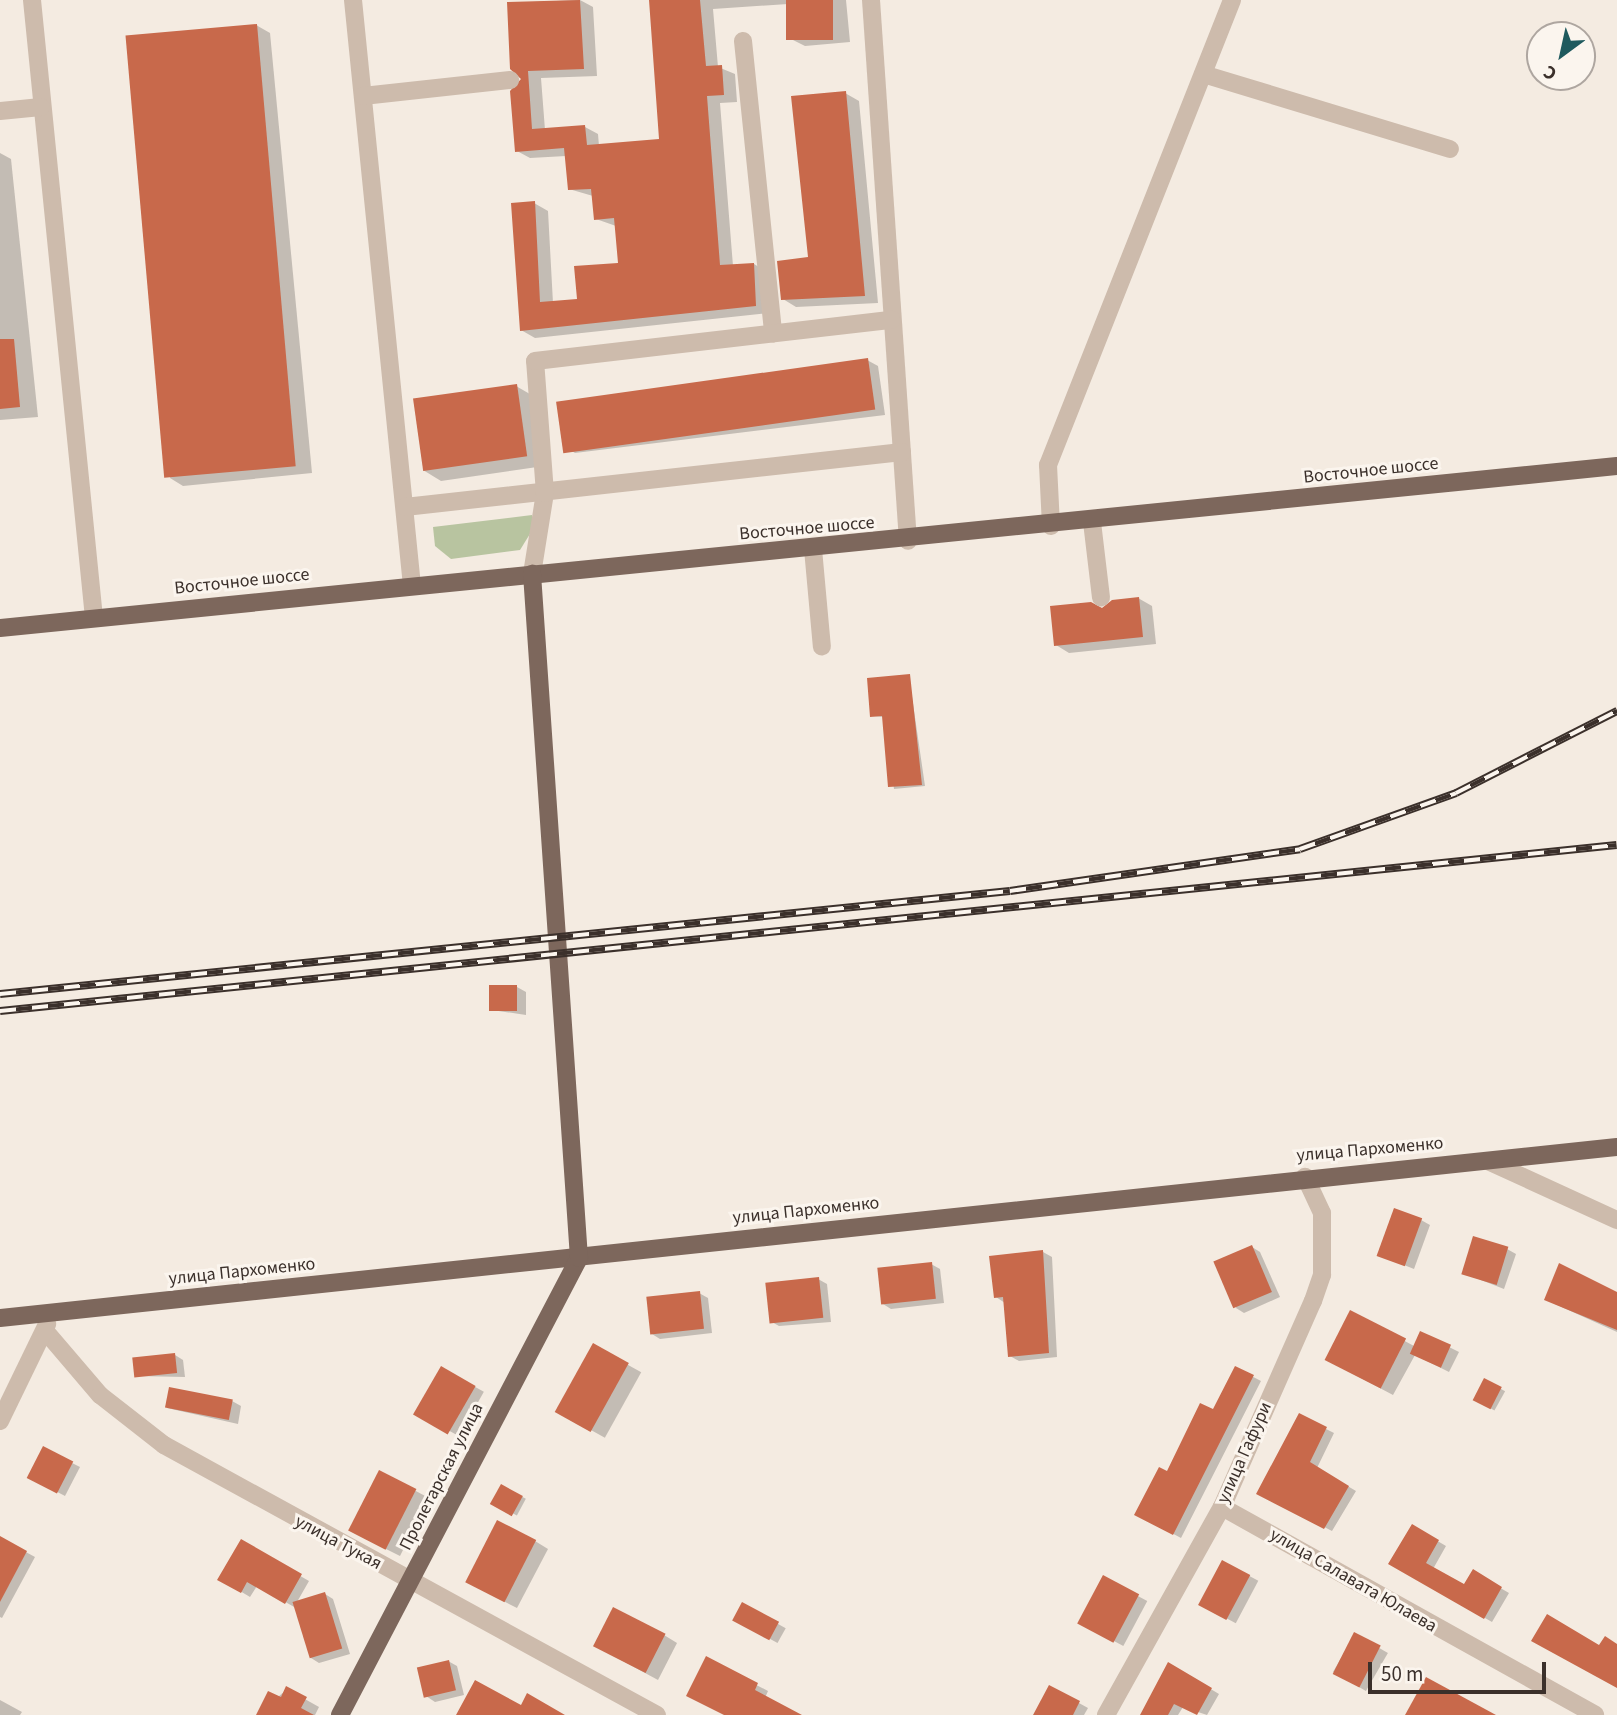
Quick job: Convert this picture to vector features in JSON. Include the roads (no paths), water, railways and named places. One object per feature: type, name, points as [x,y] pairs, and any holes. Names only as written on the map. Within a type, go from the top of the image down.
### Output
[{"type":"main road","name":"Восточное шоссе","points":[[0,628],[532,574],[908,541],[1617,466]]},
{"type":"main road","points":[[532,574],[579,1258]]},
{"type":"main road","name":"улица Пархоменко","points":[[0,1318],[579,1258],[1305,1177],[1617,1147]]},
{"type":"main road","name":"Пролетарская улица","points":[[340,1715],[579,1258]]},
{"type":"street","points":[[32,0],[94,618]]},
{"type":"street","points":[[353,0],[412,586]]},
{"type":"street","points":[[871,0],[908,541]]},
{"type":"street","points":[[1051,526],[1048,465],[1232,0]]},
{"type":"street","points":[[743,41],[773,333]]},
{"type":"street","points":[[1202,74],[1450,149]]},
{"type":"street","points":[[363,96],[510,80]]},
{"type":"street","points":[[0,111],[41,107]]},
{"type":"street","points":[[532,574],[545,493],[535,361],[892,320]]},
{"type":"street","points":[[405,506],[545,493],[902,452]]},
{"type":"street","points":[[1092,522],[1101,597]]},
{"type":"street","points":[[813,549],[822,648]]},
{"type":"street","points":[[1488,1161],[1617,1220]]},
{"type":"street","name":"улица Гафури","points":[[1106,1715],[1222,1507],[1322,1275],[1322,1213],[1305,1177]]},
{"type":"street","points":[[0,1421],[47,1333],[47,1313]]},
{"type":"street","name":"улица Тукая","points":[[47,1333],[100,1395],[164,1446],[657,1715]]},
{"type":"street","name":"улица Салавата Юлаева","points":[[1222,1507],[1595,1715]]},
{"type":"railway","points":[[0,994],[1010,891],[1300,849],[1456,793],[1617,711]]},
{"type":"railway","points":[[0,1011],[1617,845]]}]
